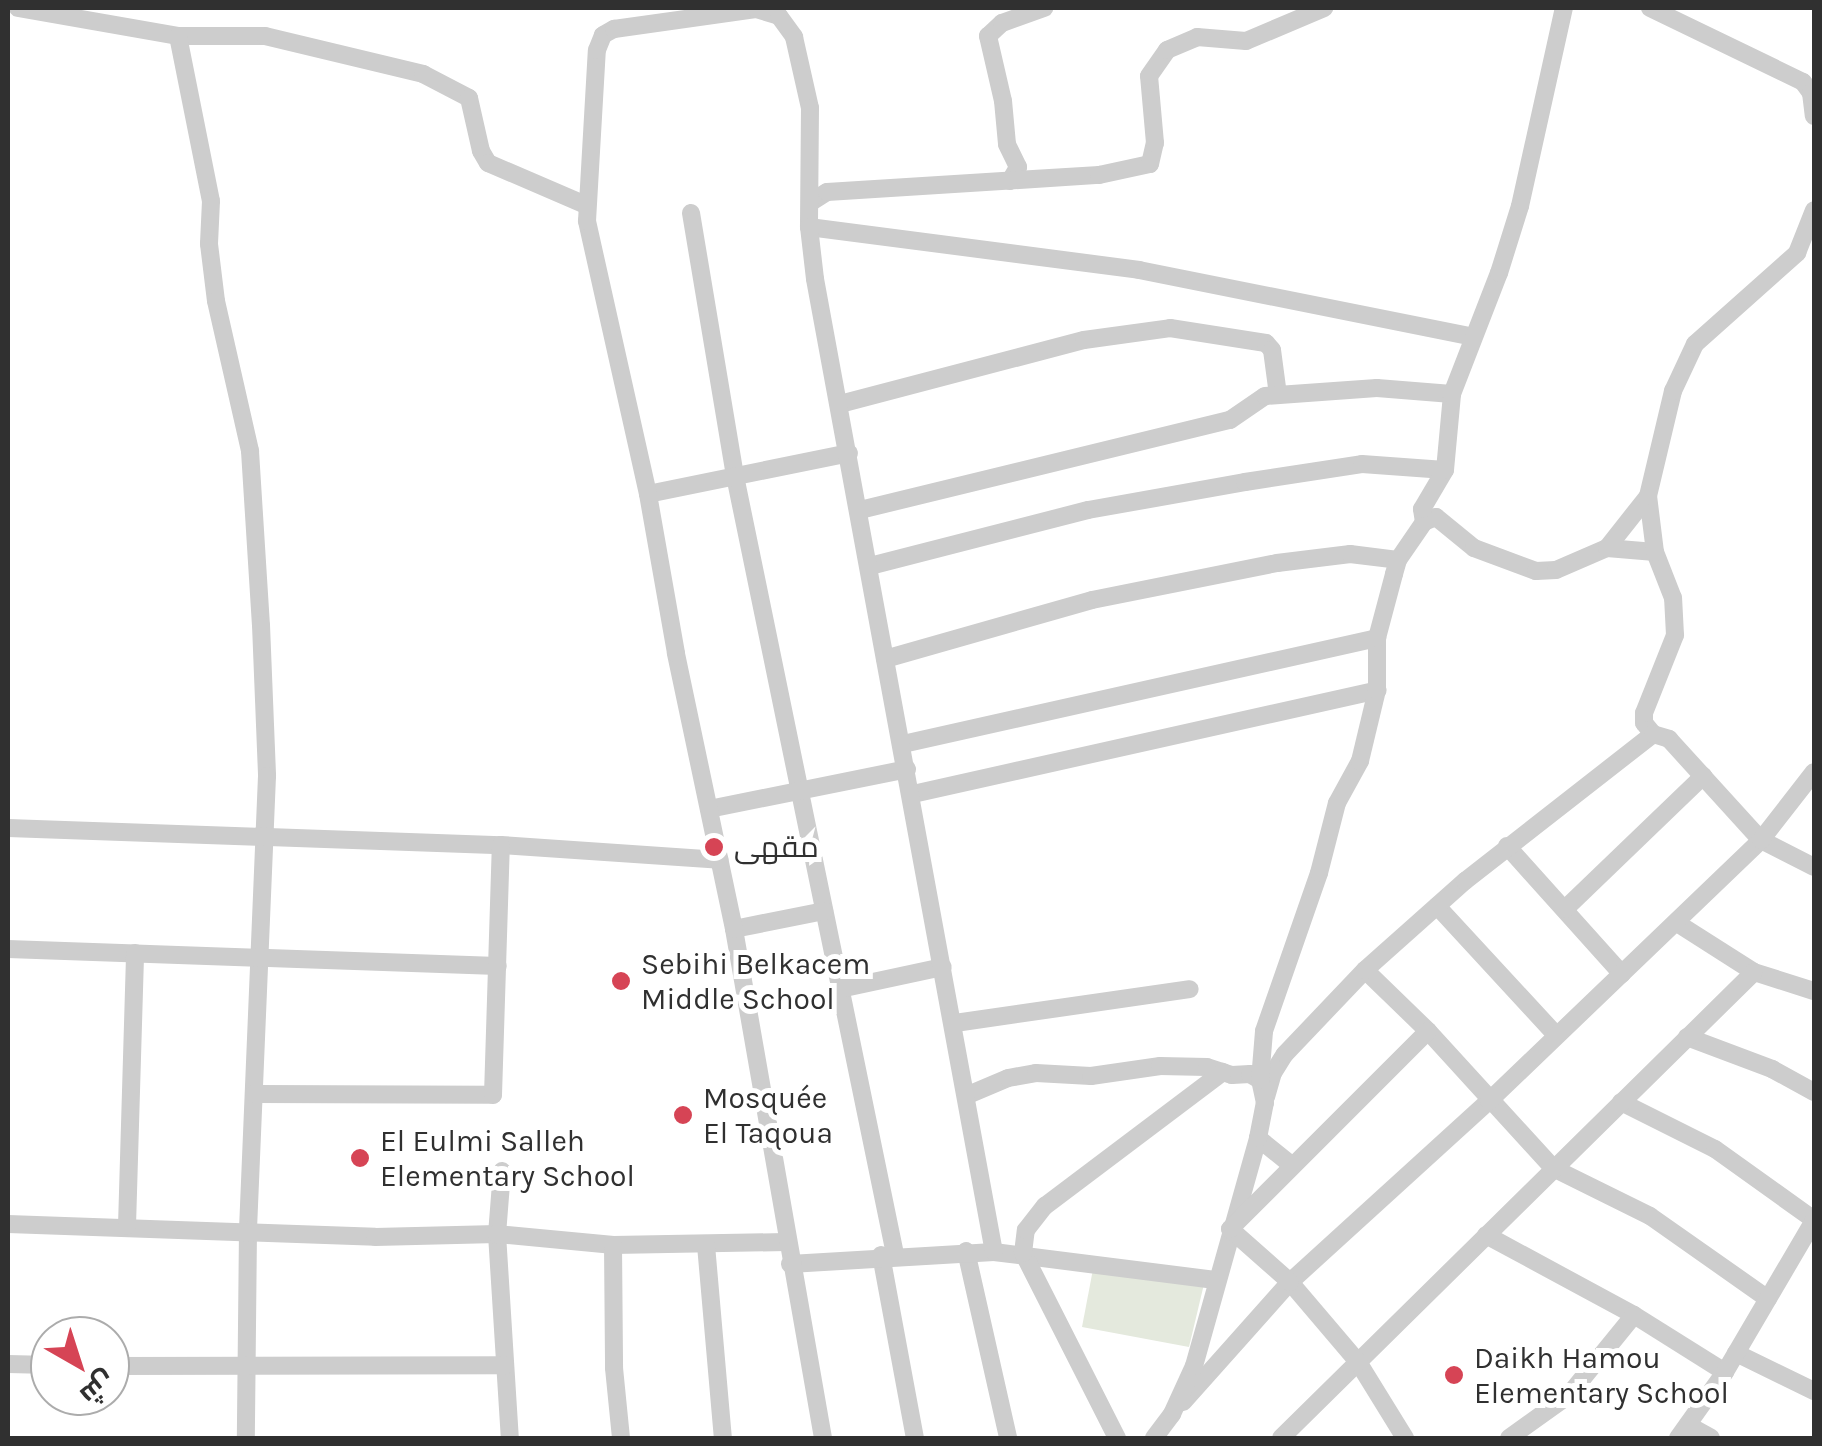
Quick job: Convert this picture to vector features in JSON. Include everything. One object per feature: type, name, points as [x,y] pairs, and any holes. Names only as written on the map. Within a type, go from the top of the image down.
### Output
[{"type":"street","points":[[18,8],[178,36],[266,36],[398,66],[445,83],[470,98],[481,151],[488,162],[586,205]]},
{"type":"street","points":[[1010,181],[1018,166],[1007,144],[1004,102],[988,36],[1002,23],[1044,8]]},
{"type":"street","points":[[811,202],[827,192],[1099,175],[1150,164],[1156,143],[1149,76],[1167,50],[1197,37],[1246,41],[1324,8]]},
{"type":"street","points":[[1424,522],[1422,509],[1445,470],[1452,394],[1520,206],[1564,8]]},
{"type":"street","points":[[1650,8],[1803,82],[1811,92],[1814,116]]},
{"type":"street","points":[[823,1438],[734,929],[586,205],[597,50],[604,36],[627,26],[756,10],[780,16],[794,37],[809,93],[809,226],[885,659],[956,1023],[994,1252]]},
{"type":"street","points":[[178,36],[210,200],[216,300],[252,471],[266,723],[265,838],[248,1230],[246,1438]]},
{"type":"street","points":[[1814,210],[1797,253],[1714,326],[1688,355],[1673,391],[1648,496],[1655,552],[1673,598],[1675,635],[1644,713],[1644,724],[1653,734],[1670,739],[1761,840],[1814,867]]},
{"type":"street","points":[[691,213],[736,476],[840,989],[888,1254],[915,1438]]},
{"type":"street","points":[[809,226],[1140,270],[1474,337]]},
{"type":"street","points":[[840,404],[1084,340],[1170,328],[1266,344],[1272,350],[1278,395]]},
{"type":"street","points":[[860,510],[1230,420],[1259,399],[1278,395],[1377,388],[1452,394]]},
{"type":"street","points":[[648,494],[849,453]]},
{"type":"street","points":[[870,566],[1088,510],[1245,482],[1362,464],[1445,470]]},
{"type":"street","points":[[1607,548],[1648,496]]},
{"type":"street","points":[[1265,1102],[1260,1080],[1264,1031],[1318,874],[1337,803],[1360,762],[1377,690],[1377,638],[1398,560],[1424,522],[1436,517],[1474,548],[1536,571],[1556,570],[1607,548],[1655,552]]},
{"type":"street","points":[[885,659],[1092,600],[1277,563],[1350,554],[1398,560]]},
{"type":"street","points":[[903,744],[1377,638]]},
{"type":"street","points":[[913,794],[1377,690]]},
{"type":"street","points":[[1172,1414],[1194,1366],[1214,1280],[1258,1138],[1273,1073],[1285,1054],[1364,970],[1437,906],[1507,846],[1653,734]]},
{"type":"street","points":[[709,809],[907,769]]},
{"type":"street","points":[[1154,1438],[1290,1282],[1489,1101],[1677,922],[1761,840],[1814,772]]},
{"type":"street","points":[[1564,909],[1703,776]]},
{"type":"street","points":[[8,828],[501,845],[719,860]]},
{"type":"street","points":[[254,1094],[490,1098],[496,1091],[501,845]]},
{"type":"street","points":[[1507,846],[1622,974]]},
{"type":"street","points":[[1437,906],[1556,1036]]},
{"type":"street","points":[[734,929],[824,911]]},
{"type":"street","points":[[1677,922],[1754,972],[1814,991]]},
{"type":"street","points":[[8,949],[498,966]]},
{"type":"street","points":[[128,1226],[135,952]]},
{"type":"street","points":[[840,989],[943,968]]},
{"type":"street","points":[[1364,970],[1428,1031],[1553,1168],[1650,1216],[1768,1298]]},
{"type":"street","points":[[1288,1436],[1358,1362],[1754,972]]},
{"type":"street","points":[[956,1023],[1190,990]]},
{"type":"street","points":[[1230,1228],[1290,1164],[1428,1031]]},
{"type":"street","points":[[1688,1037],[1772,1069],[1814,1092]]},
{"type":"street","points":[[968,1095],[1008,1078],[1036,1073],[1076,1076],[1191,1065],[1250,1074],[1260,1080]]},
{"type":"street","points":[[1117,1438],[1023,1253],[1026,1230],[1045,1206],[1223,1072]]},
{"type":"street","points":[[1621,1102],[1714,1149],[1814,1220],[1725,1372],[1683,1432],[1711,1438]]},
{"type":"street","points":[[1258,1138],[1290,1164]]},
{"type":"street","points":[[502,1171],[497,1234],[510,1438]]},
{"type":"street","points":[[8,1224],[375,1237],[497,1234],[613,1245],[786,1242]]},
{"type":"street","points":[[1230,1228],[1290,1282],[1358,1362],[1405,1438]]},
{"type":"street","points":[[1486,1235],[1634,1315],[1725,1372]]},
{"type":"street","points":[[613,1245],[614,1368],[621,1438]]},
{"type":"street","points":[[706,1245],[723,1438]]},
{"type":"street","points":[[966,1251],[1008,1438]]},
{"type":"street","points":[[790,1264],[888,1254],[1023,1253],[1214,1280]]},
{"type":"street","points":[[1510,1438],[1569,1396],[1634,1315]]},
{"type":"street","points":[[1736,1354],[1814,1392]]},
{"type":"street","points":[[130,1366],[247,1369],[505,1365]]},
{"type":"shaded area","points":[[1094,1264],[1204,1284],[1189,1347],[1082,1327]]},
{"type":"place","name":"مقهى","points":[[714,847]]},
{"type":"place","name":"Sebihi Belkacem Middle School","points":[[621,981]]},
{"type":"place","name":"Mosquée El Taqoua","points":[[683,1115]]},
{"type":"place","name":"El Eulmi Salleh Elementary School","points":[[360,1158]]},
{"type":"place","name":"Daikh Hamou Elementary School","points":[[1454,1375]]}]
